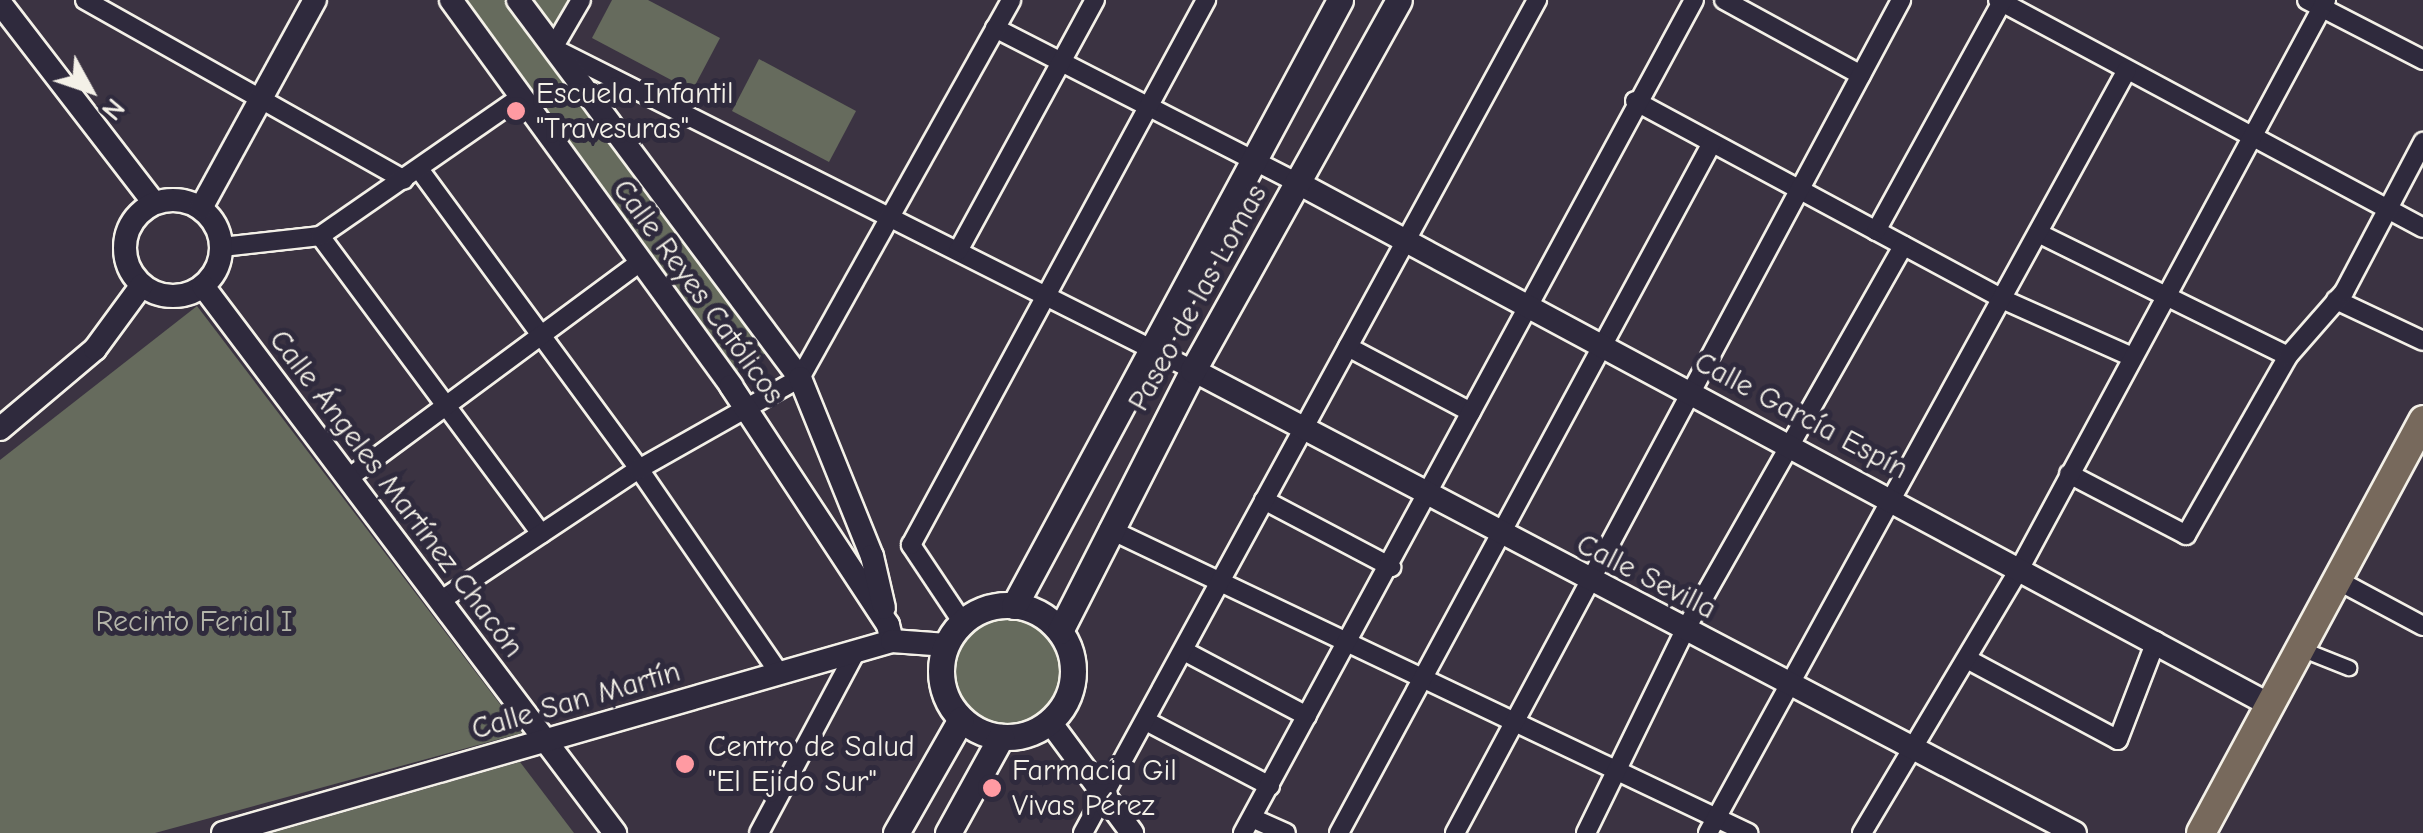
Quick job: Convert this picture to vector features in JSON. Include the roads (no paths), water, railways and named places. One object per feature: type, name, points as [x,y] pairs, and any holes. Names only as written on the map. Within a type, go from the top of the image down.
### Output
[{"type":"main road","name":"Paseo de las Lomas","points":[[1014,606],[1340,0]]},
{"type":"main road","name":"Paseo de las Lomas","points":[[1060,631],[1108,529],[1193,370],[1300,184],[1399,0]]},
{"type":"main road","points":[[2202,833],[2415,445],[2423,420]]},
{"type":"main road","points":[[1014,606],[1060,631],[1073,668],[1063,707],[1050,722],[1001,737],[961,718],[942,684],[946,645],[963,623],[983,610],[1014,606]]},
{"type":"main road","points":[[896,833],[961,718]]},
{"type":"main road","points":[[948,833],[1001,737]]},
{"type":"street","points":[[85,0],[411,175],[541,334],[640,469],[779,673]]},
{"type":"street","name":"Calle Reyes Católicos","points":[[451,0],[744,405],[890,633]]},
{"type":"street","name":"Calle Reyes Católicos","points":[[518,0],[800,378],[872,556],[890,633]]},
{"type":"street","points":[[581,0],[553,48],[1193,370]]},
{"type":"street","points":[[440,601],[640,469],[744,405],[800,378],[1011,0]]},
{"type":"street","points":[[958,251],[1095,0]]},
{"type":"street","points":[[963,623],[911,545],[1206,0]]},
{"type":"street","points":[[1084,833],[1536,0]]},
{"type":"street","points":[[1286,833],[1248,826],[1348,646],[1635,101],[1694,0]]},
{"type":"street","points":[[1724,0],[1862,75]]},
{"type":"street","points":[[1455,833],[1586,580],[1695,393],[1901,0]]},
{"type":"street","points":[[201,208],[311,1]]},
{"type":"street","points":[[1876,231],[2001,1],[2423,228]]},
{"type":"street","points":[[1862,833],[2021,566],[2254,138],[2318,3],[2423,60]]},
{"type":"street","points":[[0,4],[154,203]]},
{"type":"street","points":[[996,28],[1300,184]]},
{"type":"street","points":[[1714,827],[2128,70]]},
{"type":"street","points":[[222,247],[320,236],[521,97]]},
{"type":"street","points":[[1635,101],[2002,299],[2132,357]]},
{"type":"street","points":[[2069,474],[2186,535],[2288,356],[2336,300],[2423,142]]},
{"type":"street","points":[[1339,833],[1497,534],[1712,143]]},
{"type":"street","name":"Calle García Espín","points":[[1300,184],[2021,566],[2270,705]]},
{"type":"street","points":[[186,201],[201,208],[222,247],[202,286],[172,296],[142,285],[126,257],[125,241],[140,212],[154,203],[186,201]]},
{"type":"street","points":[[2040,234],[2288,356]]},
{"type":"street","points":[[320,236],[540,534]]},
{"type":"street","points":[[1586,833],[1621,769],[1685,630],[1904,246]]},
{"type":"street","points":[[348,479],[640,262]]},
{"type":"street","points":[[0,429],[95,349],[142,285]]},
{"type":"street","name":"Calle Ángeles Martínez Chacón","points":[[202,286],[615,833]]},
{"type":"street","points":[[2336,300],[2423,341]]},
{"type":"street","points":[[1348,347],[1472,412]]},
{"type":"street","name":"Calle Sevilla","points":[[1193,370],[1497,534],[2075,833]]},
{"type":"street","points":[[1264,500],[1390,567]]},
{"type":"street","points":[[1108,529],[1422,682],[1621,769],[1714,827],[1748,833]]},
{"type":"street","points":[[2339,581],[2423,626]]},
{"type":"street","name":"Calle San Martín","points":[[223,833],[856,651],[890,633],[946,645]]},
{"type":"street","points":[[1967,659],[2118,740],[2156,641]]},
{"type":"street","points":[[2301,649],[2349,668]]},
{"type":"street","points":[[759,833],[856,651]]},
{"type":"street","points":[[1184,651],[1308,716]]},
{"type":"street","points":[[1146,721],[1270,786]]},
{"type":"street","points":[[1050,722],[1132,833]]},
{"type":"place","name":"Escuela Infantil \"Travesuras\"","points":[[516,111]]},
{"type":"place","name":"Centro de Salud \"El Ejido Sur\"","points":[[685,764]]},
{"type":"place","name":"Farmacia Gil Vivas Pérez","points":[[992,788]]},
{"type":"park label","name":"Recinto Ferial I","points":[[194,622]]}]
